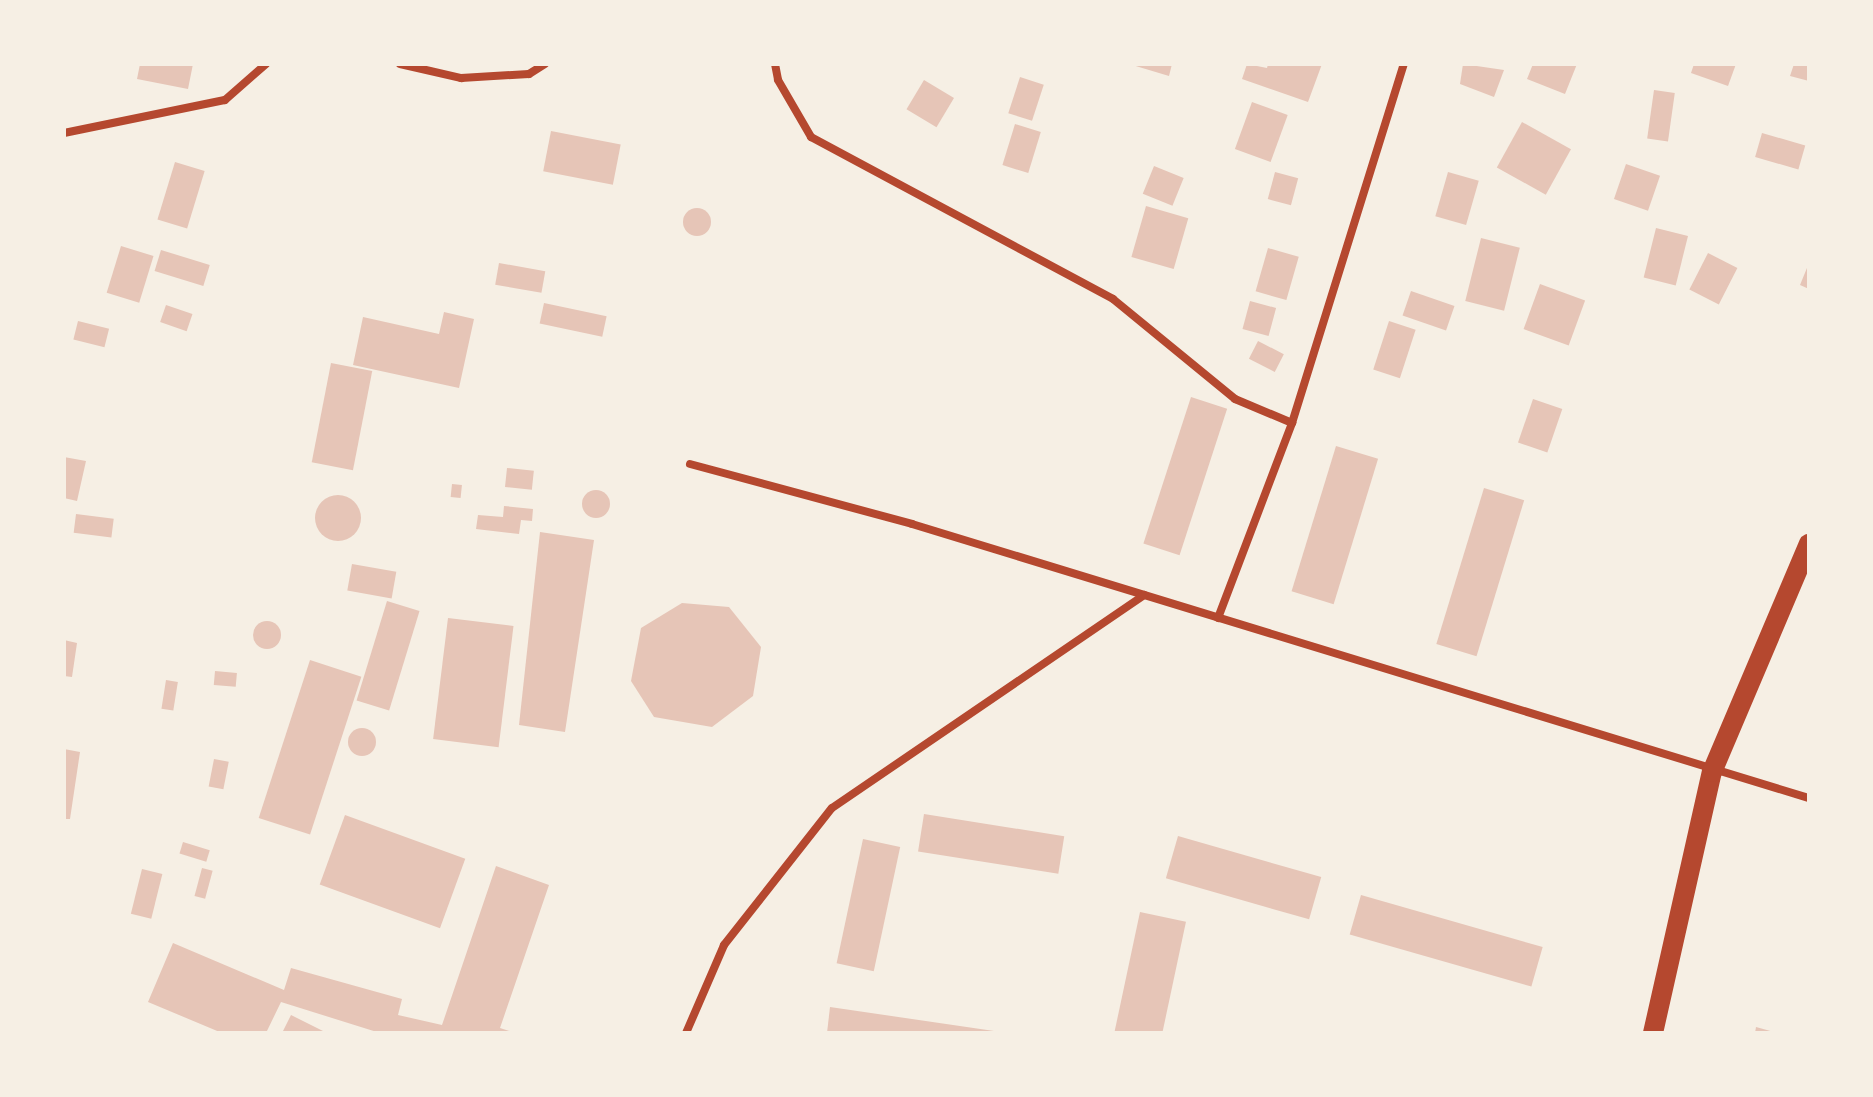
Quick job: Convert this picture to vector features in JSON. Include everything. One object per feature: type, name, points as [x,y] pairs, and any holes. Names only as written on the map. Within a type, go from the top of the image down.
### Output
[{"type":"main road","points":[[1653,1033],[1712,772],[1809,544]]},
{"type":"street","points":[[64,133],[225,100],[266,64]]},
{"type":"street","points":[[400,64],[461,78],[529,74],[545,64]]},
{"type":"street","points":[[775,64],[778,80],[811,137],[1113,299],[1235,399],[1292,423]]},
{"type":"street","points":[[1218,618],[1292,423],[1404,64]]},
{"type":"street","points":[[690,464],[1144,595],[1712,772],[1809,798]]},
{"type":"street","points":[[686,1033],[724,945],[832,808],[1144,595]]},
{"type":"building","points":[[140,64],[193,64],[188,89],[137,79]]},
{"type":"building","points":[[1129,64],[1172,64],[1169,76]]},
{"type":"building","points":[[1247,64],[1267,68],[1268,64],[1322,64],[1308,102],[1242,79]]},
{"type":"building","points":[[1463,64],[1504,70],[1494,97],[1460,84]]},
{"type":"building","points":[[1533,64],[1577,64],[1565,94],[1527,79]]},
{"type":"building","points":[[1694,64],[1736,64],[1728,86],[1691,73]]},
{"type":"building","points":[[1794,64],[1809,64],[1809,81],[1790,76]]},
{"type":"building","points":[[1020,77],[1044,85],[1032,121],[1008,113]]},
{"type":"building","points":[[924,80],[954,98],[936,127],[906,109]]},
{"type":"building","points":[[1654,90],[1675,93],[1668,141],[1647,139]]},
{"type":"building","points":[[1252,102],[1288,115],[1271,162],[1235,149]]},
{"type":"building","points":[[1522,122],[1571,149],[1546,195],[1497,167]]},
{"type":"building","points":[[1015,124],[1041,132],[1028,173],[1002,165]]},
{"type":"building","points":[[551,131],[621,145],[613,185],[543,171]]},
{"type":"building","points":[[1762,133],[1805,145],[1798,169],[1755,157]]},
{"type":"building","points":[[175,162],[205,171],[187,228],[157,219]]},
{"type":"building","points":[[1626,164],[1660,176],[1648,211],[1614,199]]},
{"type":"building","points":[[1154,166],[1184,178],[1172,206],[1143,194]]},
{"type":"building","points":[[1275,172],[1298,178],[1291,205],[1268,199]]},
{"type":"building","points":[[1448,172],[1479,181],[1466,225],[1435,216]]},
{"type":"building","points":[[1146,206],[1188,218],[1174,269],[1131,257]]},
{"type":"building","points":[[697,208],[707,212],[711,222],[707,232],[697,236],[687,232],[683,222],[687,212]]},
{"type":"building","points":[[1656,228],[1688,236],[1676,285],[1644,277]]},
{"type":"building","points":[[1481,238],[1520,248],[1504,311],[1465,301]]},
{"type":"building","points":[[121,246],[154,256],[139,303],[107,293]]},
{"type":"building","points":[[1268,248],[1299,257],[1286,300],[1256,291]]},
{"type":"building","points":[[161,250],[210,265],[203,286],[155,271]]},
{"type":"building","points":[[1708,253],[1737,268],[1719,305],[1689,290]]},
{"type":"building","points":[[499,263],[545,271],[541,293],[495,285]]},
{"type":"building","points":[[1809,263],[1809,289],[1800,285]]},
{"type":"building","points":[[1540,284],[1585,300],[1569,346],[1524,329]]},
{"type":"building","points":[[1411,291],[1454,306],[1446,331],[1403,316]]},
{"type":"building","points":[[1250,301],[1276,308],[1269,336],[1242,329]]},
{"type":"building","points":[[544,303],[607,316],[602,337],[540,324]]},
{"type":"building","points":[[166,305],[192,314],[187,331],[160,322]]},
{"type":"building","points":[[444,312],[474,319],[459,388],[353,365],[363,317],[439,334]]},
{"type":"building","points":[[78,321],[109,329],[104,347],[73,339]]},
{"type":"building","points":[[1389,321],[1416,330],[1400,378],[1373,370]]},
{"type":"building","points":[[1258,341],[1284,354],[1275,372],[1249,359]]},
{"type":"building","points":[[331,363],[372,371],[353,470],[312,462]]},
{"type":"building","points":[[1191,397],[1227,409],[1180,555],[1143,543]]},
{"type":"building","points":[[1533,399],[1562,409],[1547,453],[1518,442]]},
{"type":"building","points":[[1336,446],[1378,459],[1334,604],[1292,591]]},
{"type":"building","points":[[64,457],[86,461],[77,501],[64,498]]},
{"type":"building","points":[[507,468],[534,471],[532,490],[505,487]]},
{"type":"building","points":[[452,484],[462,485],[461,498],[451,497]]},
{"type":"building","points":[[1484,488],[1524,500],[1477,656],[1436,644]]},
{"type":"building","points":[[596,490],[606,494],[610,504],[606,514],[596,518],[586,514],[582,504],[586,494]]},
{"type":"building","points":[[338,495],[354,502],[361,518],[354,534],[338,541],[322,534],[315,518],[322,502]]},
{"type":"building","points":[[504,506],[533,509],[532,521],[521,520],[519,534],[476,529],[478,515],[503,517]]},
{"type":"building","points":[[76,514],[114,519],[111,537],[74,533]]},
{"type":"building","points":[[540,532],[594,540],[565,732],[519,725]]},
{"type":"building","points":[[352,564],[396,572],[392,598],[347,591]]},
{"type":"building","points":[[387,601],[420,611],[389,710],[357,700]]},
{"type":"building","points":[[682,603],[729,607],[761,647],[753,696],[712,727],[654,717],[631,681],[641,628]]},
{"type":"building","points":[[448,618],[514,626],[499,747],[433,739]]},
{"type":"building","points":[[267,621],[277,625],[281,635],[277,645],[267,649],[257,645],[253,635],[257,625]]},
{"type":"building","points":[[64,640],[77,643],[72,677],[64,676]]},
{"type":"building","points":[[310,660],[361,677],[310,835],[259,818]]},
{"type":"building","points":[[215,671],[237,673],[236,687],[214,685]]},
{"type":"building","points":[[166,680],[178,682],[173,711],[161,709]]},
{"type":"building","points":[[362,728],[372,732],[376,742],[372,752],[362,756],[352,752],[348,742],[352,732]]},
{"type":"building","points":[[64,749],[80,752],[70,819],[64,819]]},
{"type":"building","points":[[214,759],[229,762],[223,789],[209,786]]},
{"type":"building","points":[[924,814],[1064,836],[1058,874],[918,852]]},
{"type":"building","points":[[345,815],[465,859],[440,928],[320,885]]},
{"type":"building","points":[[1178,836],[1321,877],[1309,919],[1166,878]]},
{"type":"building","points":[[863,839],[900,847],[874,971],[837,963]]},
{"type":"building","points":[[183,842],[210,850],[206,862],[179,853]]},
{"type":"building","points":[[496,866],[549,885],[500,1028],[516,1033],[380,1033],[281,1002],[266,1033],[222,1033],[148,1002],[173,943],[284,990],[291,968],[402,999],[398,1015],[442,1025]]},
{"type":"building","points":[[202,868],[213,871],[205,899],[194,896]]},
{"type":"building","points":[[142,869],[162,874],[151,919],[131,914]]},
{"type":"building","points":[[1361,895],[1543,947],[1531,987],[1350,934]]},
{"type":"building","points":[[1140,912],[1186,922],[1162,1033],[1114,1033]]},
{"type":"building","points":[[830,1007],[994,1031],[994,1033],[827,1033]]},
{"type":"building","points":[[291,1015],[327,1033],[282,1033]]},
{"type":"building","points":[[1756,1027],[1774,1032],[1774,1033],[1755,1033]]}]
